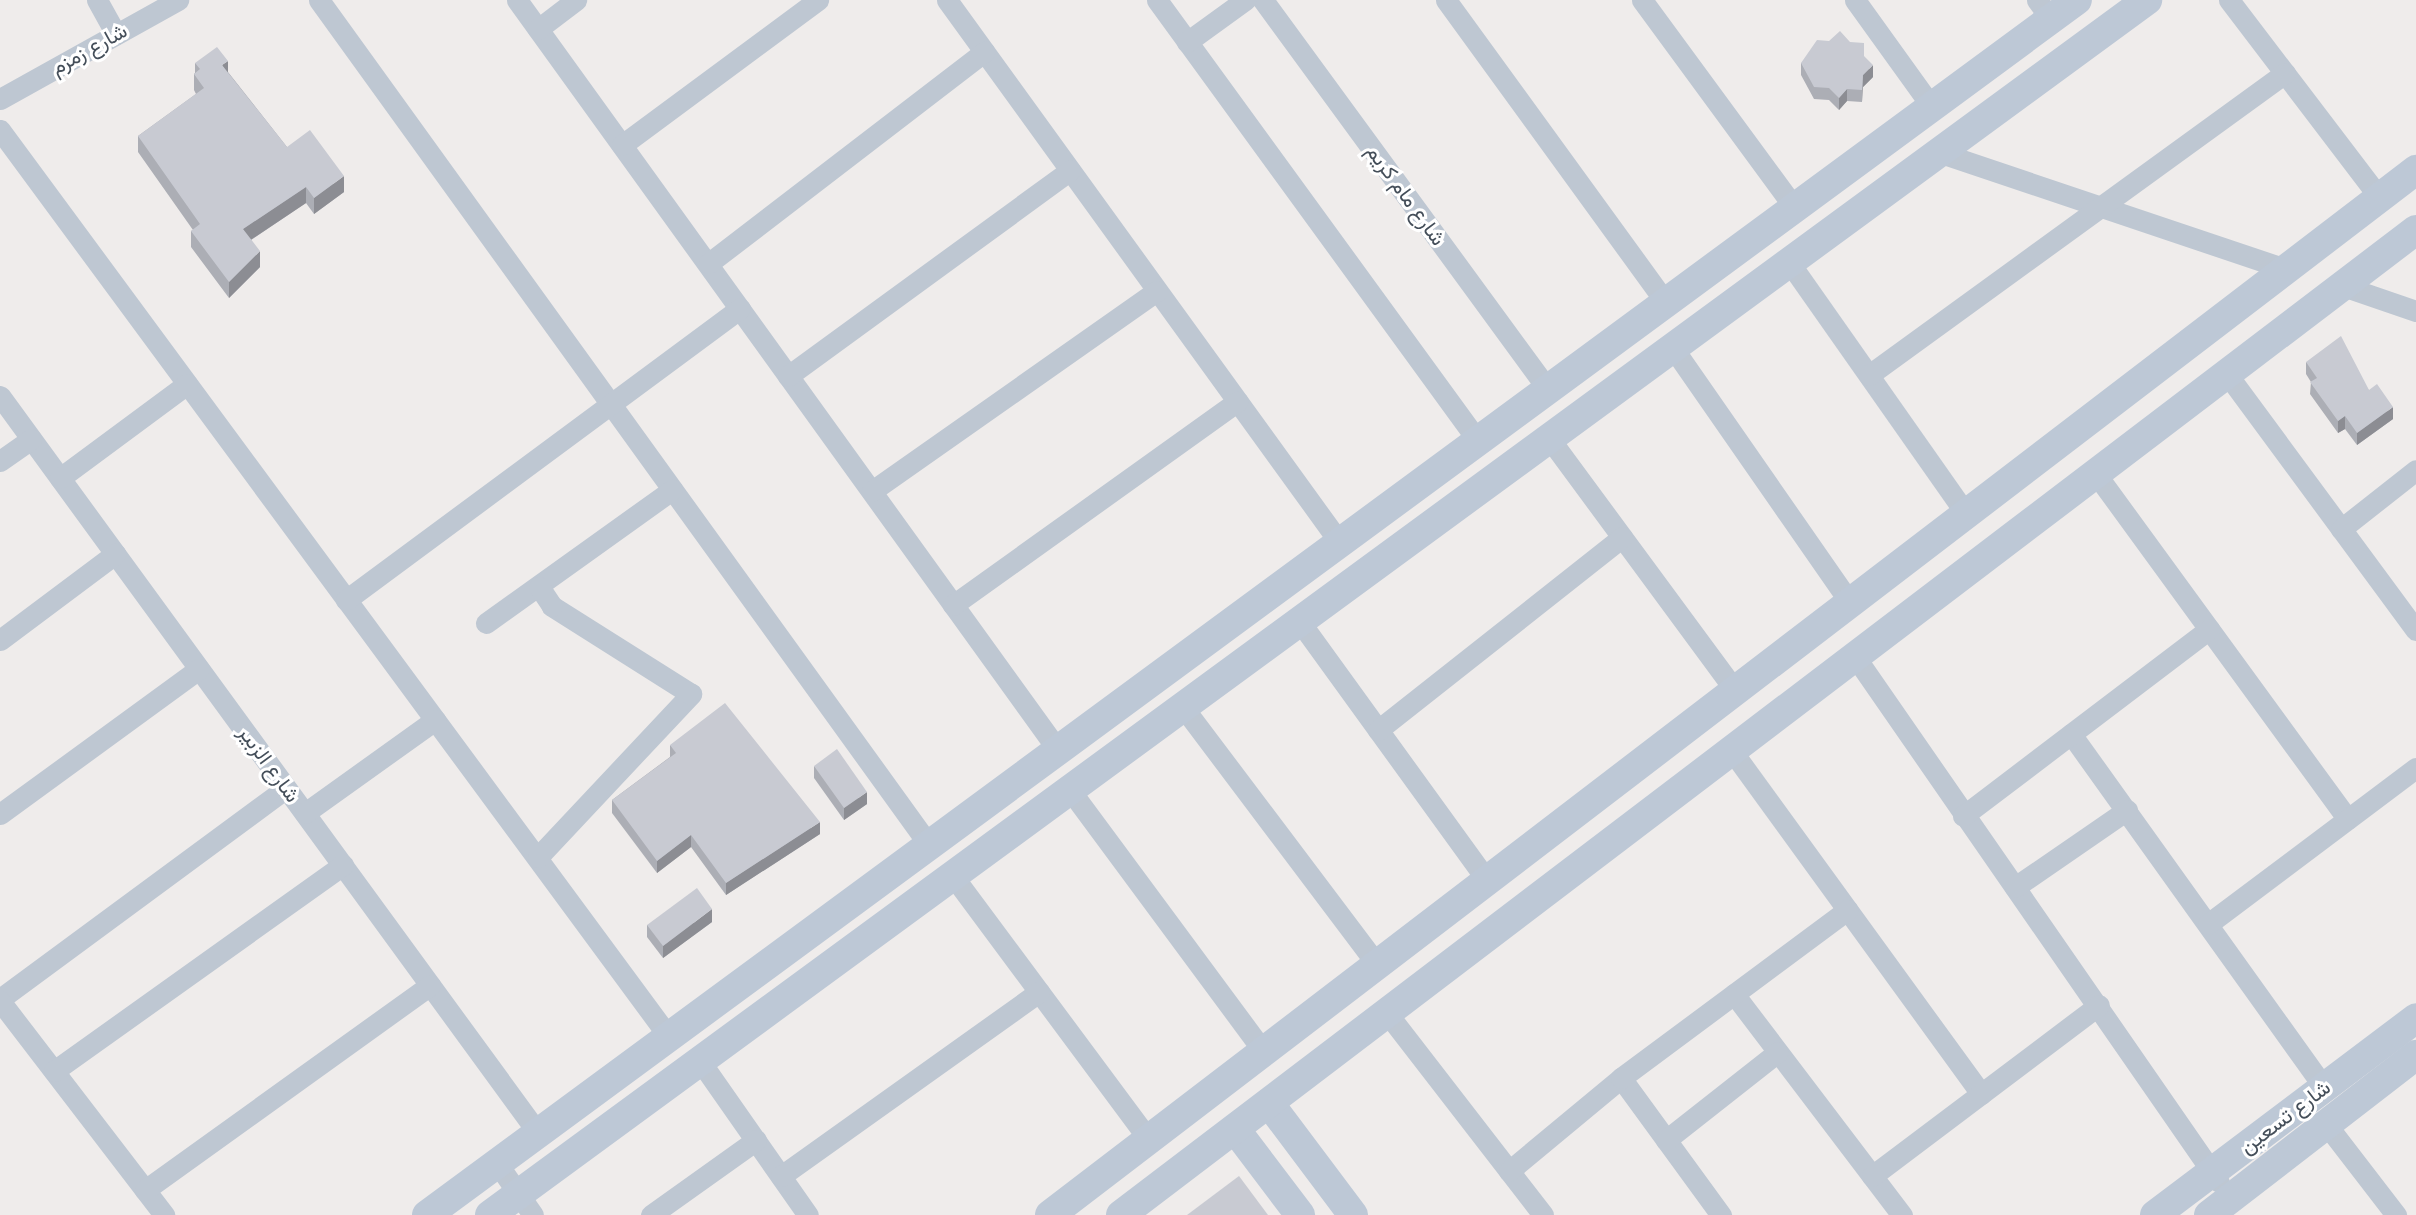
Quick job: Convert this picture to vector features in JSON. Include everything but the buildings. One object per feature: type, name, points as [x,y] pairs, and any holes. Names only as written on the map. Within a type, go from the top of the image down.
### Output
[{"type":"street","points":[[97,0],[116,34]]},
{"type":"street","name":"شارع زمزم","points":[[0,99],[178,0]]},
{"type":"street","points":[[319,0],[929,845]]},
{"type":"street","points":[[517,0],[709,262],[1058,750]]},
{"type":"street","points":[[538,29],[576,0]]},
{"type":"street","points":[[622,145],[818,0]]},
{"type":"street","points":[[947,0],[1340,543]]},
{"type":"street","points":[[1157,0],[1478,441]]},
{"type":"street","points":[[1187,42],[1245,0]]},
{"type":"street","name":"شارع مام كريم","points":[[1263,0],[1548,389]]},
{"type":"street","points":[[1446,0],[1666,303]]},
{"type":"street","points":[[1642,0],[1795,208]]},
{"type":"street","points":[[1856,0],[1932,107]]},
{"type":"street","points":[[427,1215],[1932,107],[2044,10],[2077,0]]},
{"type":"street","points":[[490,1215],[526,1204],[700,1061],[2147,0]]},
{"type":"street","points":[[2229,0],[2380,198]]},
{"type":"street","points":[[709,262],[984,52]]},
{"type":"street","points":[[1869,375],[2284,72]]},
{"type":"street","points":[[0,130],[669,1037]]},
{"type":"street","points":[[1938,152],[2099,209],[2286,269]]},
{"type":"street","points":[[788,376],[1070,170]]},
{"type":"street","points":[[1050,1215],[2416,170]]},
{"type":"street","points":[[1121,1215],[2416,230]]},
{"type":"street","points":[[1789,262],[1966,514]]},
{"type":"street","points":[[2343,286],[2416,311]]},
{"type":"street","points":[[872,491],[1157,291]]},
{"type":"street","points":[[346,600],[740,308]]},
{"type":"street","points":[[1673,348],[1850,603]]},
{"type":"street","points":[[2227,374],[2416,631]]},
{"type":"street","points":[[60,478],[187,384]]},
{"type":"street","name":"شارع الزبير","points":[[0,396],[538,1133]]},
{"type":"street","points":[[953,605],[1238,401]]},
{"type":"street","points":[[1549,438],[1735,690]]},
{"type":"street","points":[[0,461],[31,439]]},
{"type":"street","points":[[2341,529],[2416,470]]},
{"type":"street","points":[[2096,474],[2348,819]]},
{"type":"street","points":[[486,623],[672,490]]},
{"type":"street","points":[[1378,730],[1622,537]]},
{"type":"street","points":[[0,639],[115,554]]},
{"type":"street","points":[[538,858],[691,694],[552,606],[539,587]]},
{"type":"street","points":[[1300,622],[1487,880]]},
{"type":"street","points":[[1963,816],[2209,629]]},
{"type":"street","points":[[1213,636],[1236,668]]},
{"type":"street","points":[[1856,658],[1963,816],[2214,1170],[2221,1211]]},
{"type":"street","points":[[1768,666],[1792,705]]},
{"type":"street","points":[[0,814],[200,669]]},
{"type":"street","points":[[1183,707],[1377,964]]},
{"type":"street","points":[[305,813],[435,720]]},
{"type":"street","points":[[2071,734],[2324,1088]]},
{"type":"street","points":[[1732,751],[1981,1094]]},
{"type":"street","points":[[2208,924],[2416,768]]},
{"type":"street","points":[[164,1215],[0,1000],[286,788]]},
{"type":"street","points":[[1070,790],[1263,1051]]},
{"type":"street","points":[[2015,887],[2127,810]]},
{"type":"street","points":[[54,1071],[343,866]]},
{"type":"street","points":[[953,876],[1148,1139]]},
{"type":"street","points":[[1509,1171],[1621,1079],[1847,909]]},
{"type":"street","points":[[145,1190],[430,985]]},
{"type":"street","points":[[781,1176],[1039,992]]},
{"type":"street","points":[[1734,994],[1902,1215]]},
{"type":"street","points":[[1871,1176],[2099,1005]]},
{"type":"street","points":[[1387,1013],[1544,1215]]},
{"type":"street","name":"شارع تسعين","points":[[2155,1215],[2416,1018]]},
{"type":"street","points":[[1666,1140],[1778,1052]]},
{"type":"street","name":"شارع تسعين","points":[[2221,1211],[2326,1124],[2416,1055]]},
{"type":"street","points":[[700,1061],[804,1213]]},
{"type":"street","points":[[1621,1079],[1721,1215]]},
{"type":"street","points":[[1269,1103],[1353,1215]]},
{"type":"street","points":[[2326,1124],[2396,1215]]},
{"type":"street","points":[[1235,1129],[1300,1215]]},
{"type":"street","points":[[651,1215],[756,1140]]},
{"type":"street","points":[[497,1163],[526,1204]]}]
